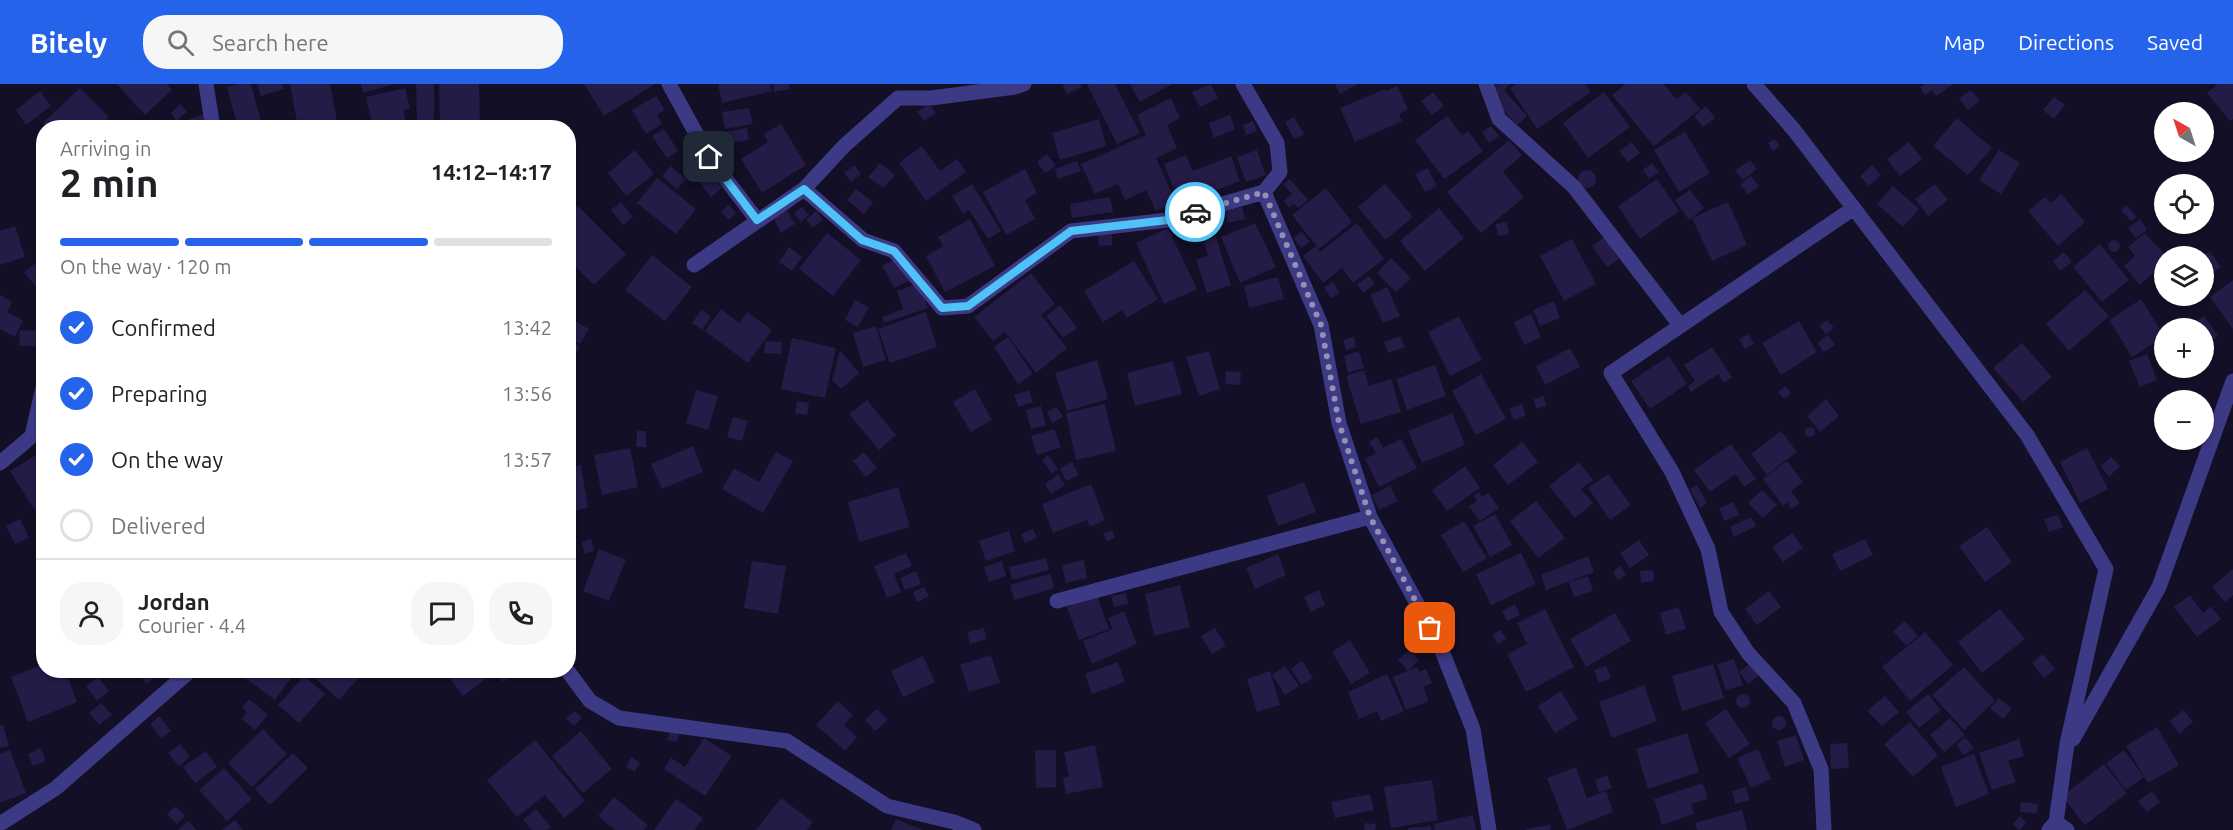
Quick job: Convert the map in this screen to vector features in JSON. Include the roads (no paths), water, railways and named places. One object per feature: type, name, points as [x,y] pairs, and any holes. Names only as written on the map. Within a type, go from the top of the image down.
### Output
[{"type":"street","points":[[206,84],[212,120]]},
{"type":"street","points":[[669,84],[709,157],[757,220]]},
{"type":"street","points":[[694,265],[804,189],[844,146],[898,98],[931,98],[1024,84]]},
{"type":"street","points":[[804,189],[862,240],[894,251],[942,308],[968,306],[1071,231],[1168,220],[1264,192],[1280,172],[1277,143],[1243,84]]},
{"type":"street","points":[[1486,84],[1499,119],[1574,187],[1680,326]]},
{"type":"street","points":[[1754,84],[1794,130],[2027,435],[2106,569],[2066,752],[2057,827]]},
{"type":"street","points":[[1264,192],[1321,325],[1339,423],[1370,517],[1440,646],[1473,729],[1489,830]]},
{"type":"street","points":[[1824,830],[1821,769],[1794,703],[1748,653],[1721,612],[1708,549],[1672,472],[1611,373],[1854,208]]},
{"type":"street","points":[[2066,752],[2159,587],[2233,381]]},
{"type":"street","points":[[0,463],[32,436],[36,418]]},
{"type":"street","points":[[1058,601],[1370,517]]},
{"type":"street","points":[[0,824],[56,788],[181,678]]},
{"type":"street","points":[[573,678],[590,700],[619,718],[787,741],[887,806],[954,822],[974,830]]}]
